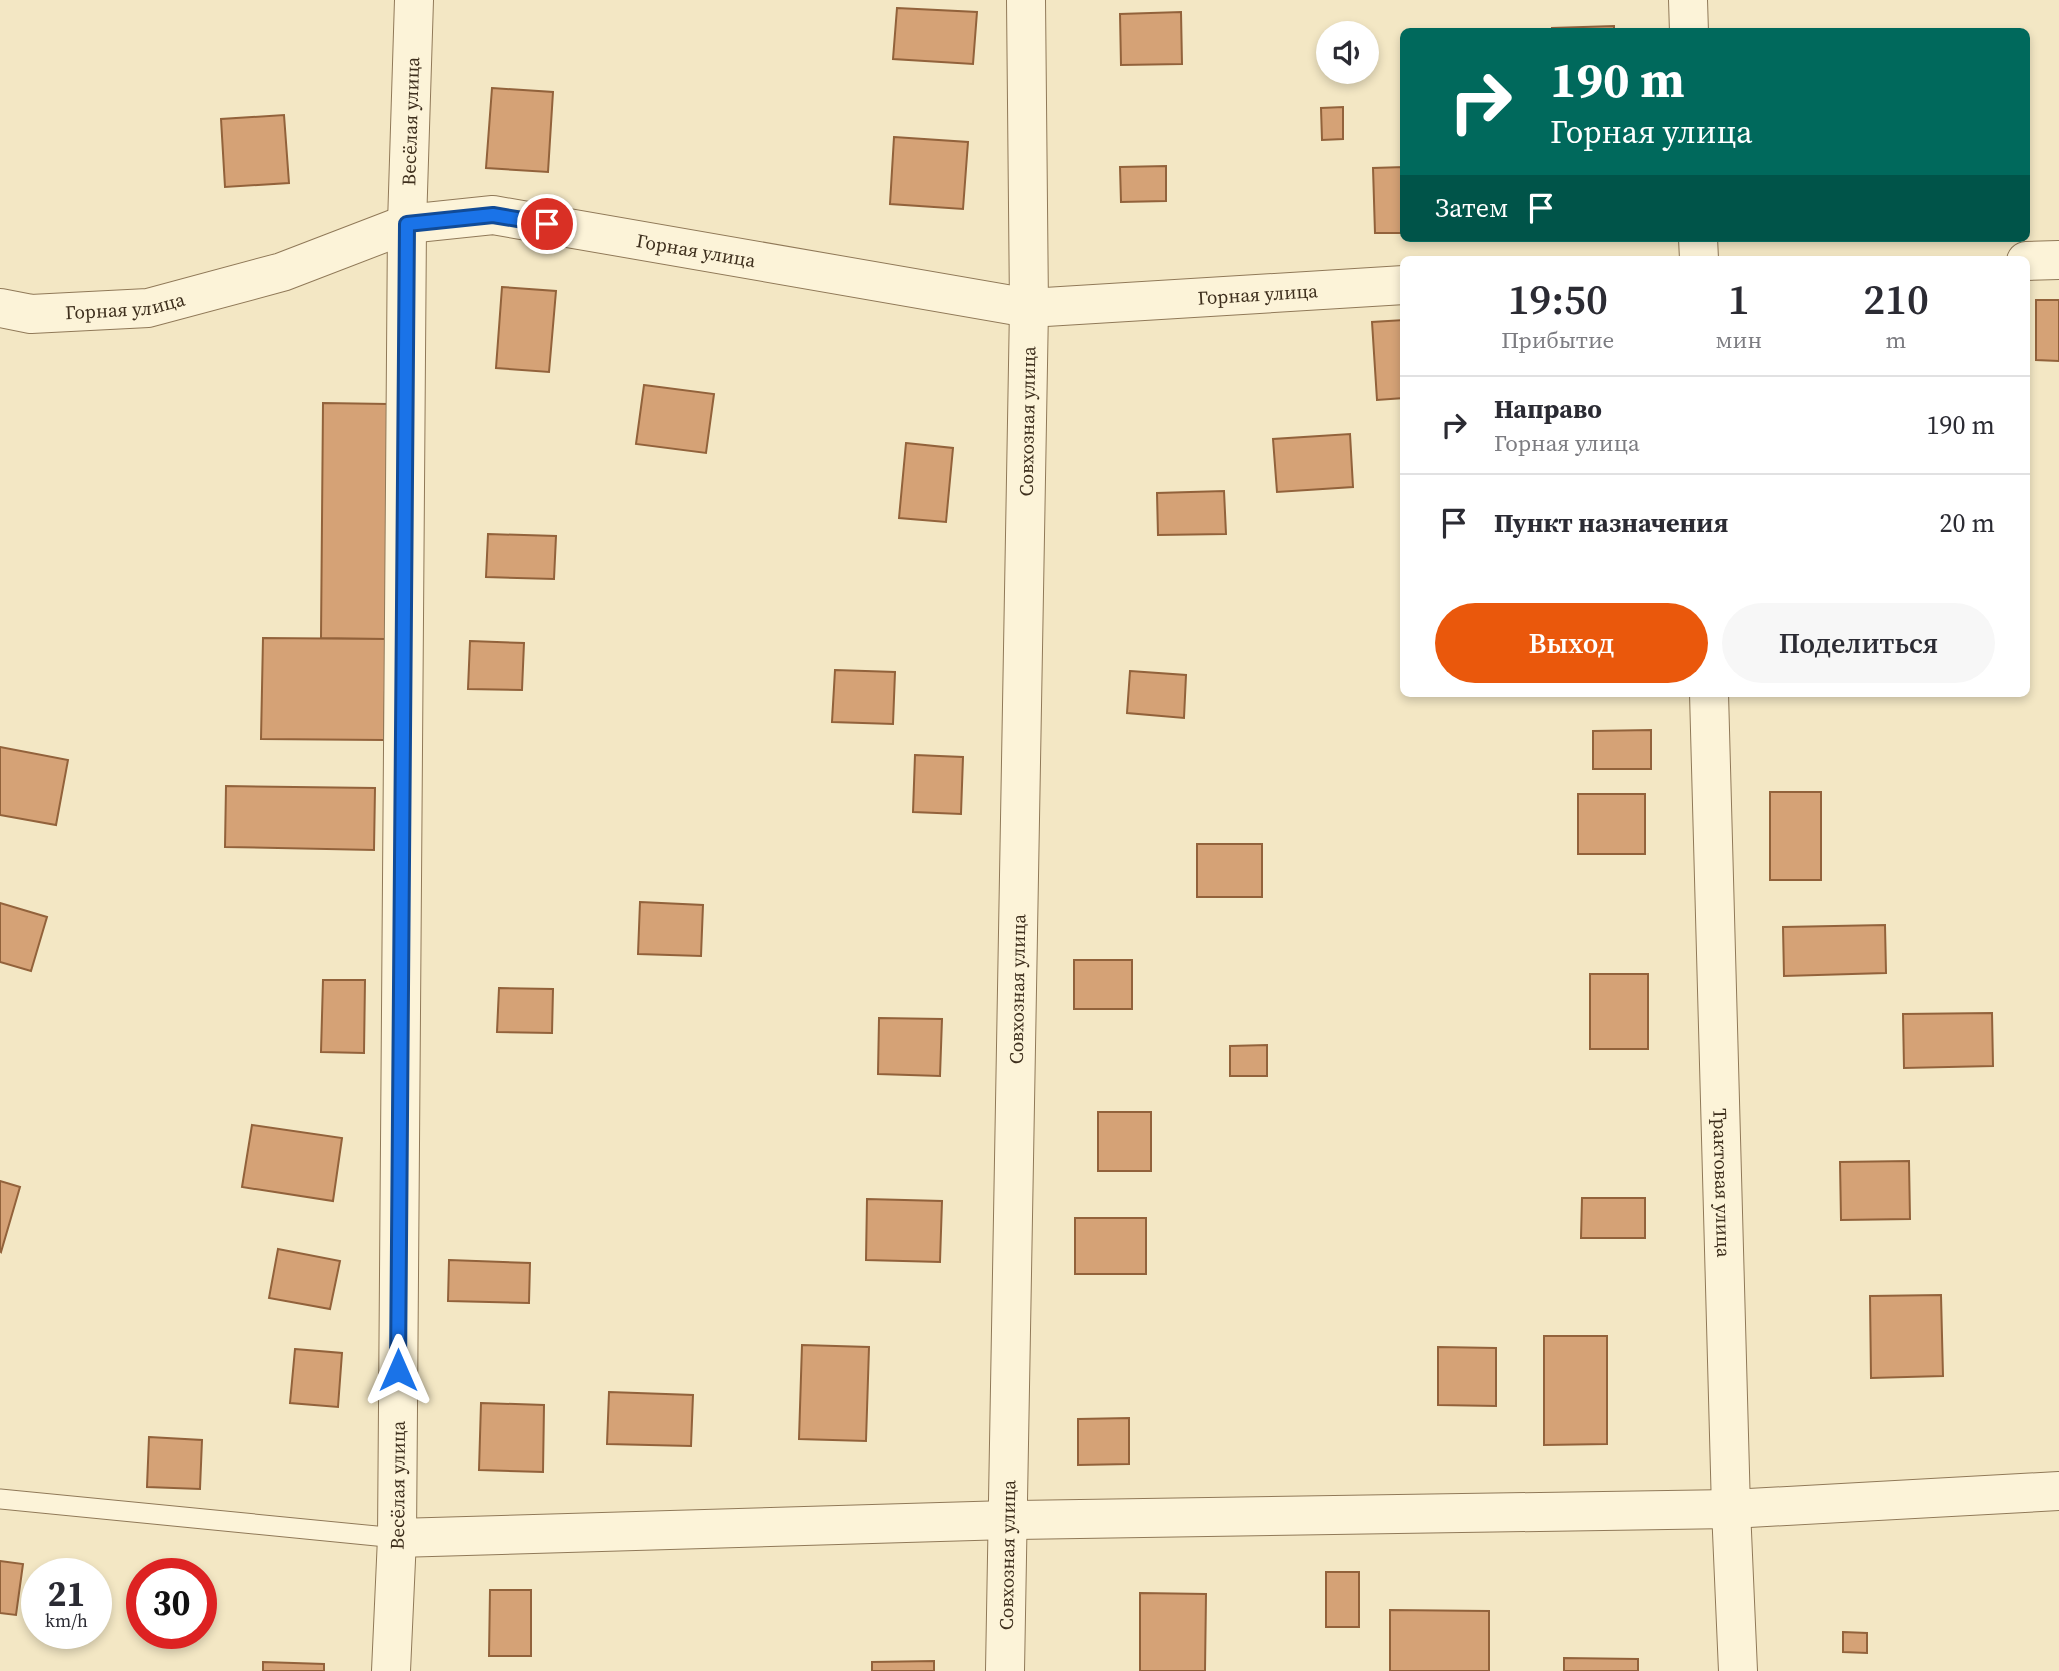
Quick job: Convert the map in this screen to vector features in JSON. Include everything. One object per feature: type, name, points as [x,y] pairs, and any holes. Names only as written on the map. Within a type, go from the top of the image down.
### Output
[{"type":"street","name":"Весёлая улица","points":[[391,1671],[397,1538],[407,224],[414,0]]},
{"type":"street","name":"Совхозная улица","points":[[1005,1671],[1030,308],[1026,0]]},
{"type":"street","points":[[1688,0],[1689,28]]},
{"type":"street","name":"Горная улица","points":[[0,309],[31,314],[148,308],[282,272],[407,224],[493,215],[1030,308],[1400,285]]},
{"type":"street","points":[[2030,261],[2059,260]]},
{"type":"street","name":"Трактовая улица","points":[[1709,697],[1731,1509],[1738,1671]]},
{"type":"street","points":[[397,1538],[1008,1520],[1731,1509],[2059,1491]]},
{"type":"lane","points":[[0,1499],[397,1538]]},
{"type":"building","points":[[897,8],[977,12],[973,64],[893,59]]},
{"type":"building","points":[[1181,12],[1182,64],[1121,65],[1120,14]]},
{"type":"building","points":[[1614,26],[1614,28],[1552,28]]},
{"type":"building","points":[[492,88],[553,92],[548,172],[486,168]]},
{"type":"building","points":[[1343,107],[1343,139],[1322,140],[1321,108]]},
{"type":"building","points":[[284,115],[289,183],[225,187],[221,119]]},
{"type":"building","points":[[894,137],[968,142],[963,209],[890,204]]},
{"type":"building","points":[[1166,166],[1166,201],[1121,202],[1120,167]]},
{"type":"building","points":[[1400,167],[1400,233],[1375,233],[1373,168]]},
{"type":"building","points":[[502,287],[556,291],[549,372],[496,368]]},
{"type":"building","points":[[2036,300],[2059,300],[2059,361],[2036,360]]},
{"type":"building","points":[[1400,320],[1400,398],[1377,400],[1372,322]]},
{"type":"building","points":[[644,385],[714,394],[706,453],[636,444]]},
{"type":"building","points":[[323,403],[388,404],[386,639],[321,638]]},
{"type":"building","points":[[1350,434],[1353,487],[1277,492],[1273,439]]},
{"type":"building","points":[[906,443],[953,448],[946,522],[899,518]]},
{"type":"building","points":[[1224,491],[1226,534],[1158,535],[1157,493]]},
{"type":"building","points":[[488,534],[556,536],[554,579],[486,577]]},
{"type":"building","points":[[263,638],[386,639],[384,740],[261,739]]},
{"type":"building","points":[[470,641],[524,643],[522,690],[468,689]]},
{"type":"building","points":[[835,670],[895,672],[893,724],[832,722]]},
{"type":"building","points":[[1130,671],[1186,675],[1184,718],[1127,713]]},
{"type":"building","points":[[1651,730],[1651,769],[1593,769],[1593,731]]},
{"type":"building","points":[[0,747],[68,760],[56,825],[0,815]]},
{"type":"building","points":[[915,755],[963,757],[961,814],[913,812]]},
{"type":"building","points":[[226,786],[375,788],[374,850],[225,847]]},
{"type":"building","points":[[1770,792],[1821,792],[1821,880],[1770,880]]},
{"type":"building","points":[[1578,794],[1645,794],[1645,854],[1578,854]]},
{"type":"building","points":[[1197,844],[1262,844],[1262,897],[1197,897]]},
{"type":"building","points":[[640,902],[703,905],[701,956],[638,954]]},
{"type":"building","points":[[0,903],[47,917],[31,971],[0,962]]},
{"type":"building","points":[[1885,925],[1886,973],[1784,976],[1783,927]]},
{"type":"building","points":[[1074,960],[1132,960],[1132,1009],[1074,1009]]},
{"type":"building","points":[[1590,974],[1648,974],[1648,1049],[1590,1049]]},
{"type":"building","points":[[323,980],[365,980],[364,1053],[321,1052]]},
{"type":"building","points":[[499,988],[553,989],[552,1033],[497,1032]]},
{"type":"building","points":[[1992,1013],[1993,1066],[1904,1068],[1903,1014]]},
{"type":"building","points":[[879,1018],[942,1019],[940,1076],[878,1074]]},
{"type":"building","points":[[1267,1045],[1267,1076],[1230,1076],[1230,1046]]},
{"type":"building","points":[[1098,1112],[1151,1112],[1151,1171],[1098,1171]]},
{"type":"building","points":[[252,1125],[342,1138],[333,1201],[242,1187]]},
{"type":"building","points":[[1909,1161],[1910,1219],[1841,1220],[1840,1162]]},
{"type":"building","points":[[0,1181],[20,1187],[1,1252],[0,1251]]},
{"type":"building","points":[[1582,1198],[1645,1198],[1645,1238],[1581,1238]]},
{"type":"building","points":[[867,1199],[942,1201],[940,1262],[866,1260]]},
{"type":"building","points":[[1075,1218],[1146,1218],[1146,1274],[1075,1274]]},
{"type":"building","points":[[278,1249],[340,1261],[330,1309],[269,1298]]},
{"type":"building","points":[[449,1260],[530,1263],[529,1303],[448,1301]]},
{"type":"building","points":[[1941,1295],[1943,1376],[1871,1378],[1870,1296]]},
{"type":"building","points":[[1544,1336],[1607,1336],[1607,1444],[1544,1445]]},
{"type":"building","points":[[802,1345],[869,1347],[866,1441],[799,1439]]},
{"type":"building","points":[[1438,1347],[1496,1348],[1496,1406],[1438,1405]]},
{"type":"building","points":[[295,1349],[342,1353],[338,1407],[290,1403]]},
{"type":"building","points":[[609,1392],[693,1395],[691,1446],[607,1444]]},
{"type":"building","points":[[481,1403],[544,1405],[543,1472],[479,1470]]},
{"type":"building","points":[[1129,1418],[1129,1464],[1078,1465],[1078,1419]]},
{"type":"building","points":[[149,1437],[202,1440],[200,1489],[147,1487]]},
{"type":"building","points":[[0,1561],[21,1564],[16,1615],[0,1613]]},
{"type":"building","points":[[1326,1572],[1359,1572],[1359,1627],[1326,1627]]},
{"type":"building","points":[[490,1590],[531,1590],[531,1656],[489,1656]]},
{"type":"building","points":[[1140,1593],[1206,1594],[1205,1671],[1140,1671]]},
{"type":"building","points":[[1390,1610],[1489,1611],[1489,1671],[1390,1671]]},
{"type":"building","points":[[1843,1632],[1867,1633],[1867,1653],[1843,1652]]},
{"type":"building","points":[[1564,1658],[1638,1659],[1638,1671],[1564,1671]]},
{"type":"building","points":[[934,1661],[934,1671],[872,1671],[872,1662]]},
{"type":"building","points":[[263,1662],[324,1664],[324,1671],[263,1671]]},
{"type":"route","points":[[398,1370],[407,224],[493,215],[547,224]]}]
